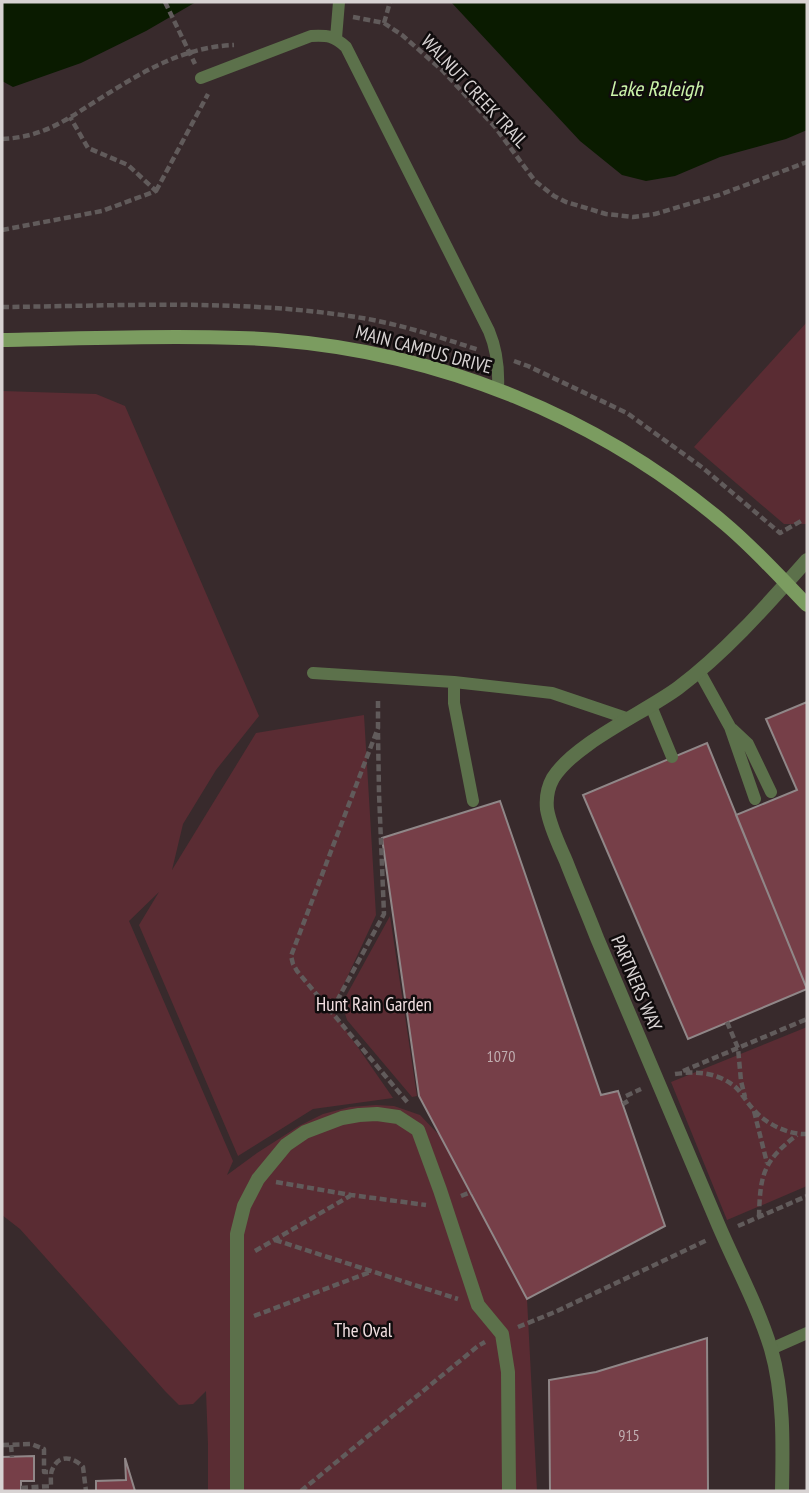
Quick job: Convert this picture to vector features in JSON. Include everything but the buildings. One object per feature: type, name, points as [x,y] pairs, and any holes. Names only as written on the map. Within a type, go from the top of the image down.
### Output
[{"type":"street","name":"MAIN CAMPUS DRIVE","points":[[2,340],[214,337],[274,339],[393,358],[445,371],[544,408],[587,430],[660,474],[724,523],[807,605]]},
{"type":"street","name":"PARTNERS WAY","points":[[782,1491],[783,1441],[777,1377],[771,1349],[630,1018],[547,807],[549,786],[560,769],[589,745],[651,706],[699,671],[748,624],[807,560]]},
{"type":"street","points":[[237,1491],[237,1234],[244,1206],[258,1179],[286,1145],[305,1132],[342,1118],[377,1114],[398,1117],[418,1130],[478,1305],[502,1334],[508,1372],[509,1491]]},
{"type":"lane","points":[[336,38],[339,8]]},
{"type":"lane","points":[[201,78],[311,36],[336,38],[346,47],[489,331],[498,356],[498,389]]},
{"type":"lane","points":[[699,671],[730,726],[755,799]]},
{"type":"lane","points":[[313,673],[454,682],[552,693],[629,719]]},
{"type":"lane","points":[[454,682],[454,703],[473,801]]},
{"type":"lane","points":[[651,706],[672,758]]},
{"type":"lane","points":[[730,726],[748,744],[771,793]]},
{"type":"lane","points":[[771,1349],[807,1333]]},
{"type":"path","points":[[2,230],[102,211],[156,191],[208,94],[165,2]]},
{"type":"path","points":[[384,23],[390,2]]},
{"type":"path","name":"WALNUT CREEK TRAIL","points":[[339,8],[384,23],[402,35],[443,71],[495,127],[535,181],[554,197],[566,202],[606,214],[634,217],[655,214],[719,195],[807,162]]},
{"type":"path","points":[[2,139],[29,136],[44,131],[167,60],[189,52],[236,45]]},
{"type":"path","points":[[70,117],[88,148],[128,165],[156,191]]},
{"type":"path","points":[[2,307],[221,305],[292,308],[352,316],[416,330],[478,349]]},
{"type":"path","points":[[528,366],[627,413],[703,468],[780,533],[801,521]]},
{"type":"path","points":[[332,1010],[384,914],[378,701]]},
{"type":"path","points":[[378,728],[291,956],[297,971],[407,1100],[418,1130]]},
{"type":"path","points":[[807,1019],[675,1074],[691,1071],[720,1077],[734,1085],[754,1110],[777,1126],[797,1135],[807,1134]]},
{"type":"path","points":[[727,1023],[738,1048],[745,1097]]},
{"type":"path","points":[[626,1100],[646,1087]]},
{"type":"path","points":[[754,1110],[767,1163]]},
{"type":"path","points":[[759,1217],[760,1191],[767,1163],[779,1148],[797,1135]]},
{"type":"path","points":[[258,1179],[423,1206],[444,1203],[471,1192]]},
{"type":"path","points":[[237,1263],[351,1195]]},
{"type":"path","points":[[738,1226],[807,1196]]},
{"type":"path","points":[[275,1240],[478,1305]]},
{"type":"path","points":[[301,1491],[478,1346],[708,1240]]},
{"type":"path","points":[[237,1323],[372,1271]]},
{"type":"path","points":[[2,1445],[31,1444],[44,1450],[44,1472],[51,1472]]},
{"type":"path","points":[[11,1445],[12,1457]]},
{"type":"path","points":[[21,1488],[51,1489],[51,1472],[54,1465],[71,1458],[83,1467],[86,1491]]},
{"type":"shaded area","points":[[2,2],[807,2],[807,1491],[2,1491]]},
{"type":"green space","points":[[807,322],[807,524],[784,524],[694,447]]},
{"type":"green space","name":"The Oval","points":[[2,391],[96,394],[125,406],[259,716],[216,770],[183,824],[172,870],[256,733],[364,715],[376,915],[332,1010],[393,1098],[313,1109],[238,1156],[139,925],[159,892],[129,921],[233,1161],[227,1175],[299,1126],[323,1114],[350,1107],[394,1106],[420,1115],[442,1138],[527,1299],[537,1491],[208,1491],[206,1391],[193,1404],[179,1405],[20,1229],[2,1215]]},
{"type":"green space","name":"Hunt Rain Garden","points":[[390,916],[417,1096],[412,1097],[347,1020],[344,1010],[345,998]]},
{"type":"green space","points":[[807,1027],[807,1186],[727,1220],[671,1082]]},
{"type":"water","points":[[2,2],[196,2],[146,31],[81,63],[13,87],[2,81]]},
{"type":"water","name":"Lake Raleigh","points":[[451,2],[807,2],[807,130],[786,139],[720,157],[675,176],[646,181],[622,175],[580,141]]}]
